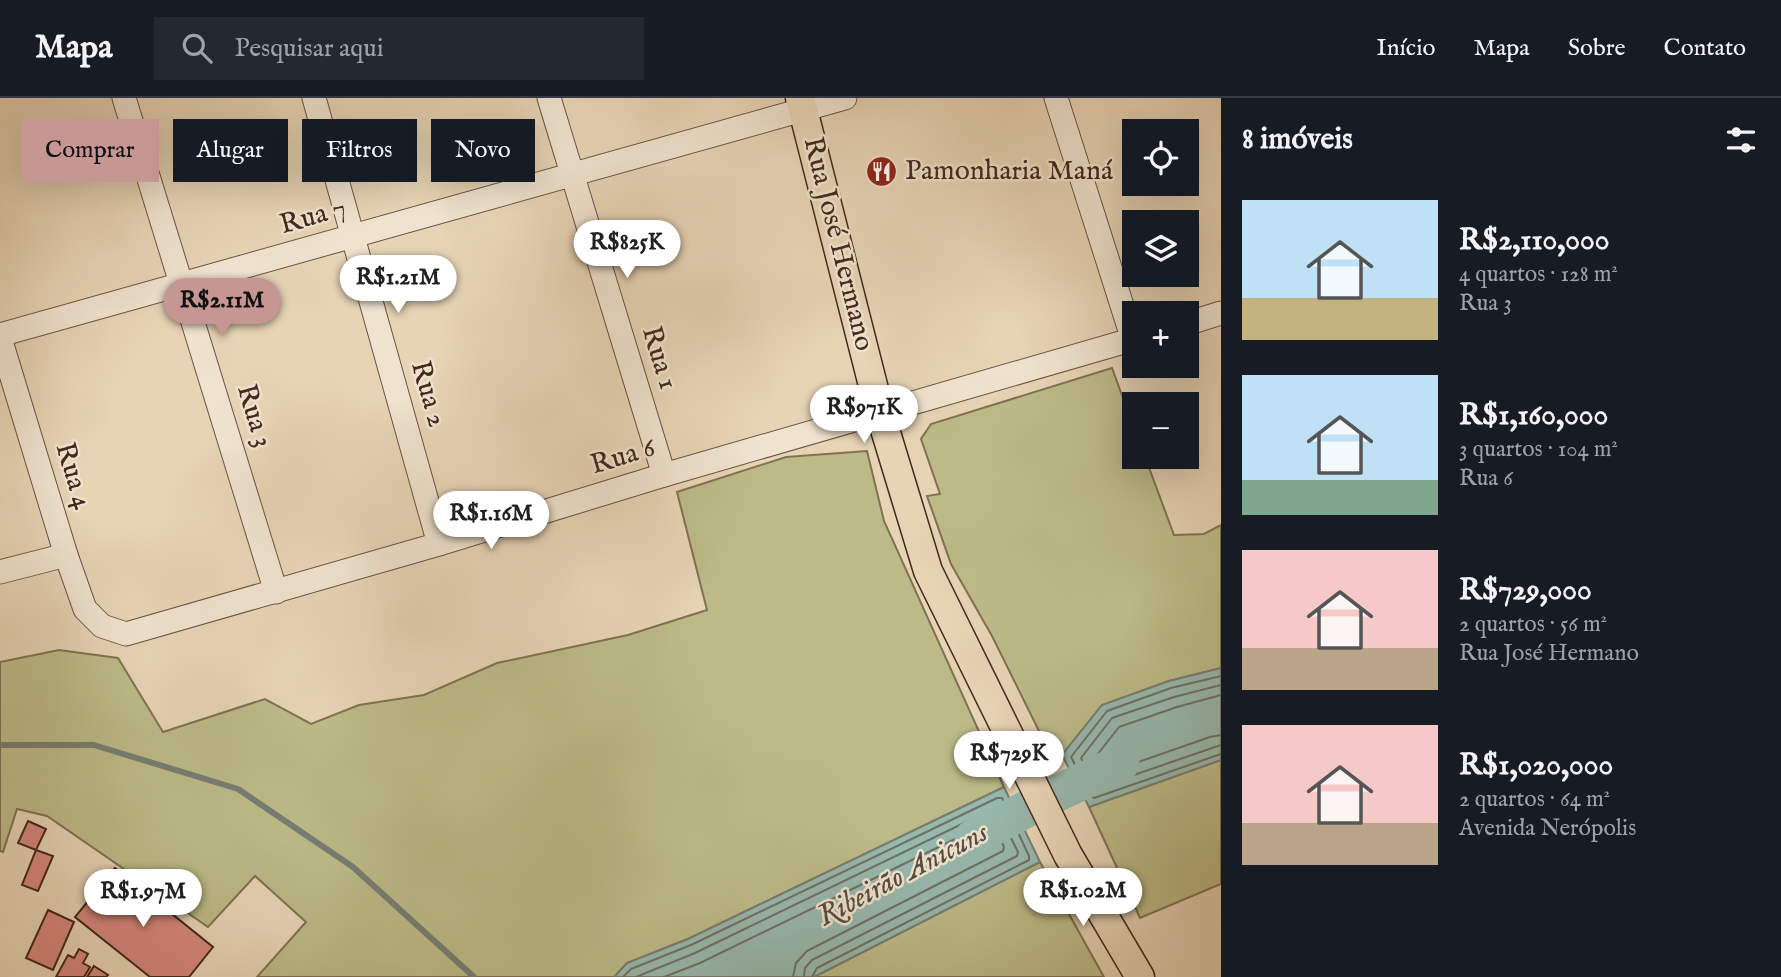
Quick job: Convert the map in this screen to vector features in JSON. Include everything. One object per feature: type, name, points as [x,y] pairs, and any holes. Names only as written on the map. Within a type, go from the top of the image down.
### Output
[{"type":"main road","name":"Rua José Hermano","points":[[802,104],[880,413],[928,571],[1068,855],[1140,977]]},
{"type":"street","name":"Rua 3","points":[[124,98],[276,592]]},
{"type":"street","name":"Rua 2","points":[[314,98],[439,544]]},
{"type":"street","name":"Rua 1","points":[[549,98],[664,475]]},
{"type":"street","name":"Rua 7","points":[[0,337],[572,175],[802,104],[845,98]]},
{"type":"street","points":[[1056,98],[1122,302]]},
{"type":"street","points":[[1199,320],[1221,313]]},
{"type":"street","name":"Rua 4","points":[[0,337],[85,609],[102,626]]},
{"type":"street","name":"Rua 6","points":[[102,626],[126,634],[1122,342]]},
{"type":"street","points":[[0,572],[66,555]]},
{"type":"shaded area","points":[[1112,368],[1122,395],[1122,469],[1149,469],[1174,535],[1204,534],[1221,525],[1221,668],[1169,681],[1102,705],[1062,755],[1039,731],[992,636],[951,564],[927,496],[940,494],[921,439],[931,424]]},
{"type":"shaded area","points":[[867,451],[884,521],[1004,787],[688,939],[627,963],[614,977],[257,977],[306,922],[255,876],[208,927],[47,816],[17,809],[3,852],[0,851],[0,662],[59,650],[118,658],[163,732],[265,699],[311,724],[359,705],[424,695],[497,663],[628,635],[707,610],[677,492],[786,457]]},
{"type":"shaded area","points":[[1221,760],[1221,884],[1140,918],[1089,807]]},
{"type":"shaded area","points":[[1040,862],[1104,977],[814,977]]},
{"type":"water","points":[[1221,668],[1221,760],[1089,807],[1062,755],[1102,705],[1169,681]]},
{"type":"water","points":[[1004,787],[1040,862],[814,977],[614,977],[627,963],[688,939]]},
{"type":"building","points":[[28,821],[46,829],[36,850],[18,843]]},
{"type":"building","points":[[36,850],[53,856],[38,891],[22,885]]},
{"type":"building","points":[[115,868],[213,947],[189,977],[150,977],[75,917]]},
{"type":"building","points":[[48,910],[74,922],[53,970],[26,958]]},
{"type":"building","points":[[79,949],[88,954],[83,963],[90,967],[84,977],[56,977],[68,955],[74,958]]},
{"type":"building","points":[[94,966],[108,975],[87,977]]},
{"type":"waterway","points":[[0,745],[94,745],[238,789],[353,867],[474,977]]},
{"type":"waterway","name":"Ribeirão Anicuns","points":[[973,838],[1041,801],[1121,763]]},
{"type":"place","name":"Pamonharia Maná","points":[[882,171]]}]
